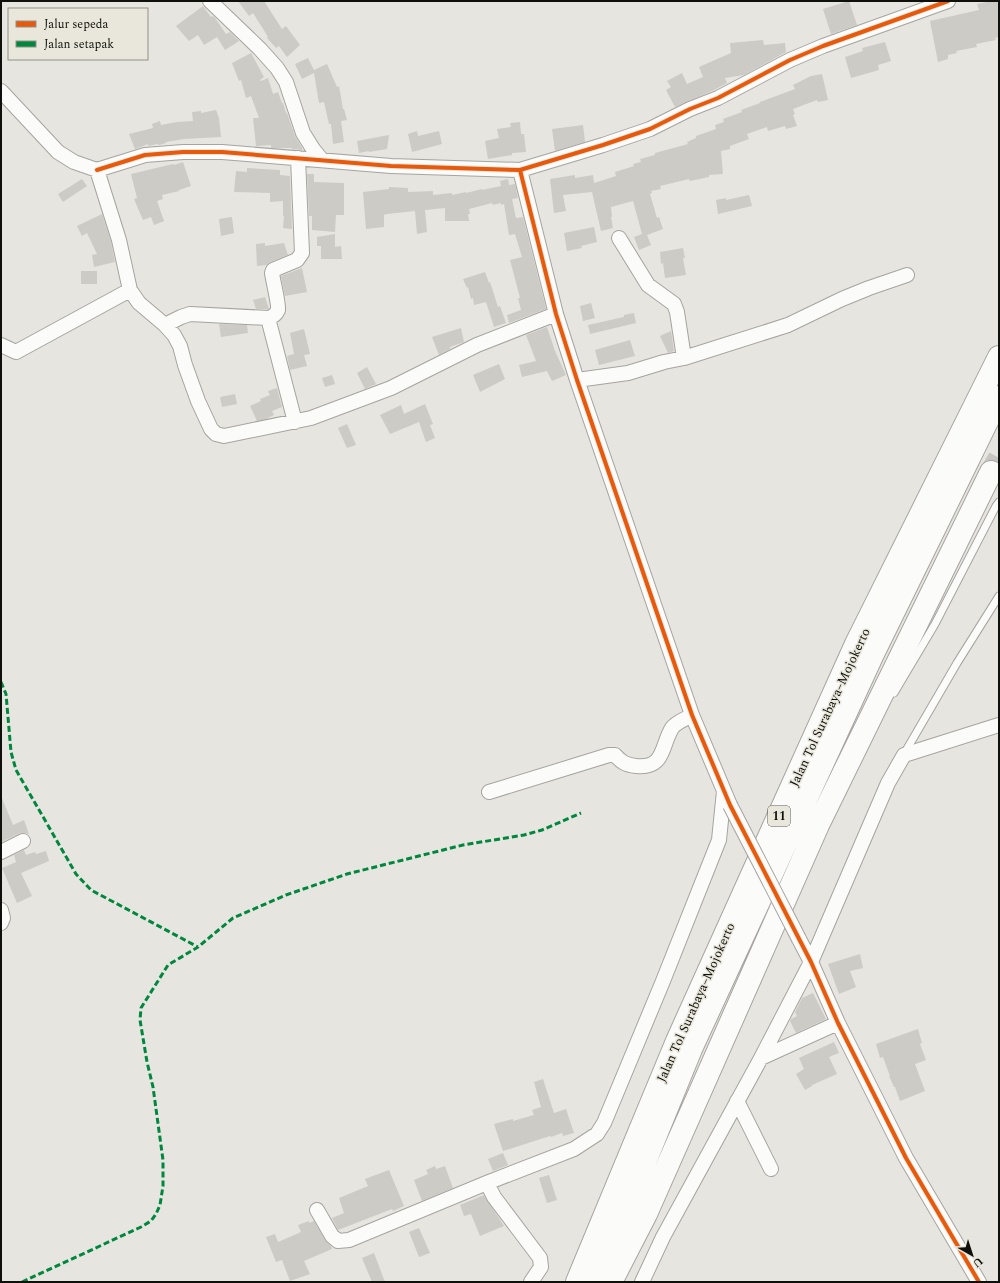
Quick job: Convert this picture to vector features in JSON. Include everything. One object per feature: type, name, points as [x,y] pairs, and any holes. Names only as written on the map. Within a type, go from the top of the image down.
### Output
[{"type":"highway","name":"Jalan Tol Surabaya–Mojokerto","points":[[577,1282],[677,1041],[853,652],[999,358]]},
{"type":"highway","name":"Jalan Tol Surabaya–Mojokerto","points":[[596,1282],[691,1050],[873,654],[999,397]]},
{"type":"highway","points":[[611,1282],[646,1214],[818,824],[991,472]]},
{"type":"street","points":[[210,1],[260,49],[277,68],[286,82],[303,132],[313,149],[322,160]]},
{"type":"street","points":[[1,91],[58,152],[74,162],[97,170],[145,155],[183,152],[222,152],[391,166],[520,170],[603,145],[650,128],[690,109],[718,98],[790,60],[823,46],[948,1]]},
{"type":"street","points":[[165,325],[190,314],[268,318],[272,317],[278,311],[272,274],[273,270],[297,260],[302,253],[298,158]]},
{"type":"street","points":[[97,170],[119,240],[130,290],[139,303],[165,325],[174,335],[180,346],[198,401],[211,429],[216,434],[224,436],[311,418],[392,388],[477,345],[556,314]]},
{"type":"street","points":[[520,170],[556,314],[577,380],[692,715],[730,805],[811,962],[838,1024],[906,1158],[979,1282]]},
{"type":"street","points":[[620,238],[648,285],[674,304],[677,312],[684,358]]},
{"type":"street","points":[[577,380],[628,373],[664,362],[684,358],[788,325],[842,299],[907,275]]},
{"type":"street","points":[[1,345],[16,352],[130,290]]},
{"type":"street","points":[[268,318],[295,422]]},
{"type":"street","points":[[489,792],[609,755],[615,755],[627,765],[648,765],[658,760],[676,723],[692,715]]},
{"type":"street","points":[[642,1282],[663,1237],[761,1058],[811,962],[888,783],[904,755],[999,725]]},
{"type":"street","points":[[317,1210],[332,1236],[338,1241],[349,1240],[489,1182],[574,1149],[596,1134],[604,1123],[663,981],[719,840],[724,791]]},
{"type":"street","points":[[1,852],[23,841]]},
{"type":"street","points":[[1,910],[3,918],[1,923]]},
{"type":"street","points":[[761,1058],[838,1024]]},
{"type":"street","points":[[737,1101],[771,1169]]},
{"type":"street","points":[[489,1182],[490,1189],[494,1197],[540,1258],[541,1267],[531,1282]]},
{"type":"lane","points":[[892,697],[935,624],[998,505]]},
{"type":"lane","points":[[904,755],[957,663],[999,596]]},
{"type":"lane","points":[[818,824],[876,724]]},
{"type":"building","points":[[238,1],[264,1],[282,29],[286,26],[300,45],[287,57],[279,46],[276,48],[267,38],[268,37],[253,13],[249,16]]},
{"type":"building","points":[[849,1],[857,25],[831,34],[823,9]]},
{"type":"building","points":[[999,1],[999,37],[995,38],[996,40],[976,44],[977,47],[956,51],[957,53],[948,55],[948,59],[938,62],[930,21],[979,10],[977,4]]},
{"type":"building","points":[[203,6],[211,17],[213,16],[215,18],[226,34],[230,32],[239,41],[225,50],[217,37],[204,45],[198,35],[189,41],[176,26]]},
{"type":"building","points":[[763,40],[764,45],[785,43],[786,52],[744,75],[725,78],[727,83],[675,107],[666,90],[671,87],[667,81],[682,73],[687,84],[703,77],[699,67],[731,53],[730,43]]},
{"type":"building","points":[[885,42],[891,61],[878,65],[879,70],[851,78],[845,57],[863,51],[862,48]]},
{"type":"building","points":[[251,53],[264,77],[260,80],[261,81],[268,78],[273,94],[278,92],[302,150],[292,148],[271,148],[271,145],[256,146],[253,118],[259,118],[251,96],[246,98],[241,80],[239,81],[232,63]]},
{"type":"building","points":[[308,58],[314,70],[327,64],[337,87],[339,86],[343,109],[347,120],[341,121],[344,142],[333,144],[331,124],[329,124],[324,102],[319,103],[314,73],[302,79],[295,64]]},
{"type":"building","points":[[822,74],[828,100],[818,102],[817,100],[793,109],[795,114],[793,115],[797,126],[786,129],[785,126],[768,131],[767,127],[747,134],[749,139],[730,146],[730,149],[721,151],[723,174],[709,175],[709,177],[690,181],[689,179],[660,186],[661,189],[651,191],[652,193],[650,194],[657,218],[659,217],[663,229],[647,235],[651,245],[639,250],[634,237],[642,234],[633,201],[611,207],[613,228],[601,231],[592,192],[563,195],[566,211],[554,213],[550,179],[575,175],[575,178],[593,175],[594,183],[616,176],[615,172],[634,166],[633,164],[641,162],[640,159],[655,155],[655,153],[688,144],[687,142],[696,138],[696,136],[716,129],[715,125],[724,122],[723,119],[742,112],[741,110],[760,102],[795,89],[793,85],[811,76]]},
{"type":"building","points":[[216,110],[219,118],[221,137],[184,139],[166,142],[159,145],[148,146],[148,144],[135,149],[129,134],[153,128],[152,124],[160,121],[161,125],[193,121],[192,112],[201,111],[201,113]]},
{"type":"building","points":[[520,122],[521,134],[524,134],[526,152],[512,153],[512,155],[488,159],[485,141],[499,138],[497,129],[511,127],[510,123]]},
{"type":"building","points":[[583,125],[585,142],[555,151],[552,129]]},
{"type":"building","points":[[417,131],[418,136],[439,131],[442,144],[412,152],[408,134]]},
{"type":"building","points":[[389,135],[387,149],[359,153],[357,141]]},
{"type":"building","points":[[183,162],[191,186],[179,191],[162,195],[163,199],[157,201],[164,221],[154,225],[151,217],[143,220],[134,199],[137,198],[131,174]]},
{"type":"building","points":[[247,168],[280,170],[280,175],[290,176],[292,229],[283,228],[283,201],[270,202],[270,193],[234,192],[236,171],[247,172]]},
{"type":"building","points":[[307,174],[314,174],[314,182],[344,183],[344,215],[336,215],[335,232],[312,230],[312,216],[309,216]]},
{"type":"building","points":[[82,179],[87,186],[63,202],[58,194]]},
{"type":"building","points":[[508,179],[509,185],[515,184],[518,198],[512,199],[516,218],[523,217],[546,309],[509,323],[507,315],[521,310],[518,298],[520,298],[510,260],[522,257],[515,234],[509,235],[504,204],[501,205],[501,203],[493,205],[492,203],[469,209],[469,221],[445,221],[445,208],[425,210],[427,232],[417,234],[415,211],[384,215],[384,227],[366,229],[363,192],[389,189],[389,187],[408,188],[408,192],[433,191],[433,195],[452,193],[452,195],[501,186],[500,181]]},
{"type":"building","points":[[749,195],[752,206],[718,214],[716,200],[726,198],[726,200]]},
{"type":"building","points":[[102,214],[111,242],[115,262],[94,267],[92,255],[97,254],[87,233],[82,236],[77,226]]},
{"type":"building","points":[[232,217],[234,233],[221,236],[219,219]]},
{"type":"building","points":[[594,227],[597,242],[581,246],[582,248],[567,251],[564,233]]},
{"type":"building","points":[[335,234],[335,247],[341,246],[342,259],[321,259],[321,246],[317,246],[317,237]]},
{"type":"building","points":[[265,243],[265,246],[284,243],[288,255],[266,265],[257,266],[256,244]]},
{"type":"building","points":[[683,248],[686,275],[665,278],[663,263],[661,264],[660,252]]},
{"type":"building","points":[[302,268],[307,292],[285,296],[281,276]]},
{"type":"building","points":[[81,271],[97,271],[97,284],[81,284]]},
{"type":"building","points":[[485,272],[489,283],[490,282],[498,307],[500,306],[506,323],[494,327],[486,302],[474,305],[473,298],[471,299],[468,287],[467,288],[463,279]]},
{"type":"building","points":[[265,297],[269,309],[256,309],[253,300]]},
{"type":"building","points":[[591,303],[595,318],[583,321],[580,306]]},
{"type":"building","points":[[634,313],[636,323],[590,334],[588,325],[624,317],[624,315]]},
{"type":"building","points":[[219,324],[247,325],[248,333],[221,337]]},
{"type":"building","points":[[547,327],[555,351],[566,375],[552,381],[547,371],[522,377],[519,365],[536,361],[526,335]]},
{"type":"building","points":[[461,328],[464,342],[450,347],[450,349],[439,355],[432,337]]},
{"type":"building","points":[[304,329],[310,354],[304,355],[307,366],[290,370],[287,356],[294,354],[290,333]]},
{"type":"building","points":[[671,331],[674,351],[668,353],[660,336]]},
{"type":"building","points":[[630,340],[635,356],[599,365],[595,350]]},
{"type":"building","points":[[499,364],[505,379],[480,392],[473,375]]},
{"type":"building","points":[[367,367],[376,384],[365,389],[357,373]]},
{"type":"building","points":[[332,375],[335,384],[325,387],[322,378]]},
{"type":"building","points":[[277,388],[282,407],[272,411],[274,415],[257,421],[250,406],[261,401],[260,399],[270,395],[268,391]]},
{"type":"building","points":[[235,394],[237,404],[222,407],[220,397]]},
{"type":"building","points":[[425,404],[433,424],[430,425],[435,438],[426,442],[419,422],[390,434],[380,415],[401,405],[404,414]]},
{"type":"building","points":[[347,424],[356,445],[347,448],[338,428]]},
{"type":"building","points":[[1,796],[13,825],[24,820],[29,834],[20,833],[1,842]]},
{"type":"building","points":[[24,850],[26,855],[46,851],[49,861],[21,873],[32,896],[17,903],[2,868],[16,862],[14,855]]},
{"type":"building","points":[[860,954],[863,968],[850,971],[856,987],[839,994],[828,964]]},
{"type":"building","points":[[813,993],[826,1019],[796,1033],[790,1021],[797,1016],[795,1012],[802,998]]},
{"type":"building","points":[[918,1029],[922,1043],[920,1044],[926,1060],[915,1064],[925,1091],[900,1101],[889,1076],[883,1057],[880,1058],[876,1044]]},
{"type":"building","points":[[834,1042],[839,1053],[829,1057],[837,1074],[812,1085],[805,1090],[796,1074],[804,1069],[799,1058]]},
{"type":"building","points":[[543,1079],[554,1113],[566,1109],[574,1133],[563,1136],[562,1133],[551,1137],[550,1136],[503,1151],[494,1124],[513,1119],[513,1121],[534,1115],[532,1110],[541,1107],[534,1082]]},
{"type":"building","points":[[503,1153],[508,1165],[493,1171],[488,1159]]},
{"type":"building","points":[[435,1166],[436,1169],[445,1166],[453,1188],[422,1201],[414,1180],[428,1174],[426,1170]]},
{"type":"building","points":[[389,1170],[404,1206],[393,1211],[392,1209],[338,1230],[332,1218],[344,1213],[339,1198],[368,1186],[365,1179]]},
{"type":"building","points":[[549,1175],[557,1200],[547,1203],[539,1178]]},
{"type":"building","points":[[484,1195],[504,1226],[480,1236],[471,1214],[464,1216],[460,1205]]},
{"type":"building","points":[[309,1221],[309,1223],[314,1221],[332,1249],[304,1261],[310,1274],[290,1281],[282,1260],[276,1262],[266,1237],[275,1234],[278,1242],[301,1232],[298,1225]]},
{"type":"building","points":[[419,1228],[430,1253],[419,1257],[409,1232]]},
{"type":"building","points":[[374,1253],[385,1282],[372,1282],[362,1258]]},
{"type":"tunnel","points":[[991,472],[999,458]]},
{"type":"marked path","points":[[1,682],[6,694],[11,752],[16,770],[76,874],[91,890],[198,947]]},
{"type":"marked path","points":[[22,1282],[141,1227],[151,1221],[156,1214],[160,1205],[163,1186],[163,1160],[153,1087],[140,1020],[141,1008],[168,965],[198,947],[233,918],[286,895],[347,874],[463,845],[524,835],[542,830],[581,813]]},
{"type":"cycle path","points":[[97,170],[145,155],[183,152],[222,152],[391,166],[520,170],[650,129],[690,109],[718,98],[790,60],[823,46],[948,1]]},
{"type":"cycle path","points":[[520,170],[556,314],[577,380],[692,715],[730,805],[811,962],[838,1023],[906,1158],[979,1282]]}]
